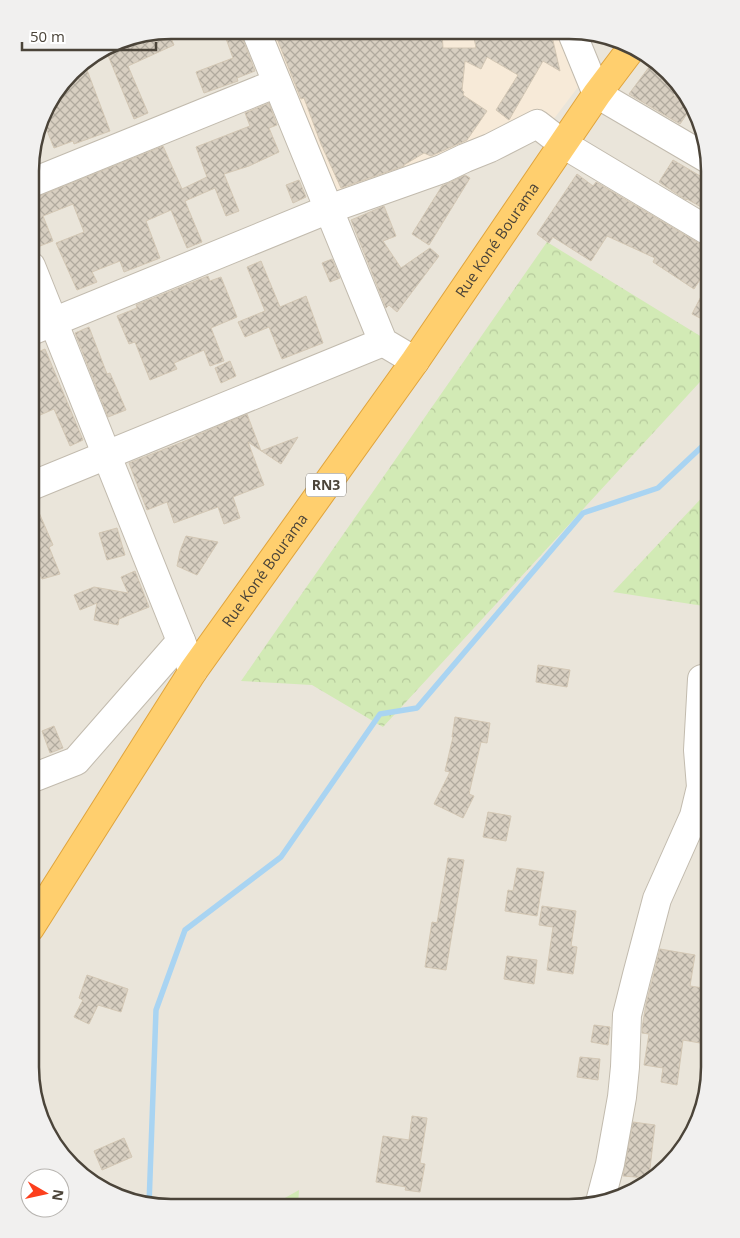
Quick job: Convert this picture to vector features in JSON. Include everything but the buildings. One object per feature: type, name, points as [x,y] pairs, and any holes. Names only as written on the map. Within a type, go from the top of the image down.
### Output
[{"type":"highway","name":"Rue Koné Bourama","points":[[39,914],[193,671],[415,361],[597,94],[628,53]]},
{"type":"street","points":[[260,39],[383,342],[415,361]]},
{"type":"street","points":[[575,39],[597,94],[700,154]]},
{"type":"street","points":[[39,180],[277,83]]},
{"type":"street","points":[[42,326],[329,209],[442,169],[490,148],[537,124],[564,144],[701,227]]},
{"type":"street","points":[[39,310],[42,326],[107,455],[193,671]]},
{"type":"street","points":[[39,483],[383,342]]},
{"type":"street","points":[[39,775],[76,761],[181,641]]},
{"type":"street","points":[[602,1195],[610,1164],[622,1097],[627,1015],[636,976],[657,899],[694,816],[701,787],[698,750],[701,697]]},
{"type":"shaded area","points":[[163,39],[586,40],[603,43],[619,49],[649,66],[674,91],[691,121],[699,145],[701,171],[701,1075],[697,1101],[691,1117],[674,1147],[649,1172],[619,1189],[595,1197],[569,1199],[154,1198],[137,1195],[121,1189],[91,1172],[66,1147],[49,1117],[41,1093],[39,1075],[40,154],[46,129],[57,105],[66,91],[84,72],[113,52],[145,41]]},
{"type":"shaded area","points":[[268,39],[571,39],[585,78],[543,133],[340,217]]},
{"type":"green space","points":[[547,242],[701,336],[701,381],[383,727],[312,685],[241,681]]},
{"type":"green space","points":[[701,499],[701,606],[613,592]]},
{"type":"green space","points":[[299,1190],[298,1199],[283,1199]]},
{"type":"waterway","points":[[149,1197],[156,1010],[185,930],[281,857],[380,714],[417,708],[583,513],[658,488],[701,447]]}]
